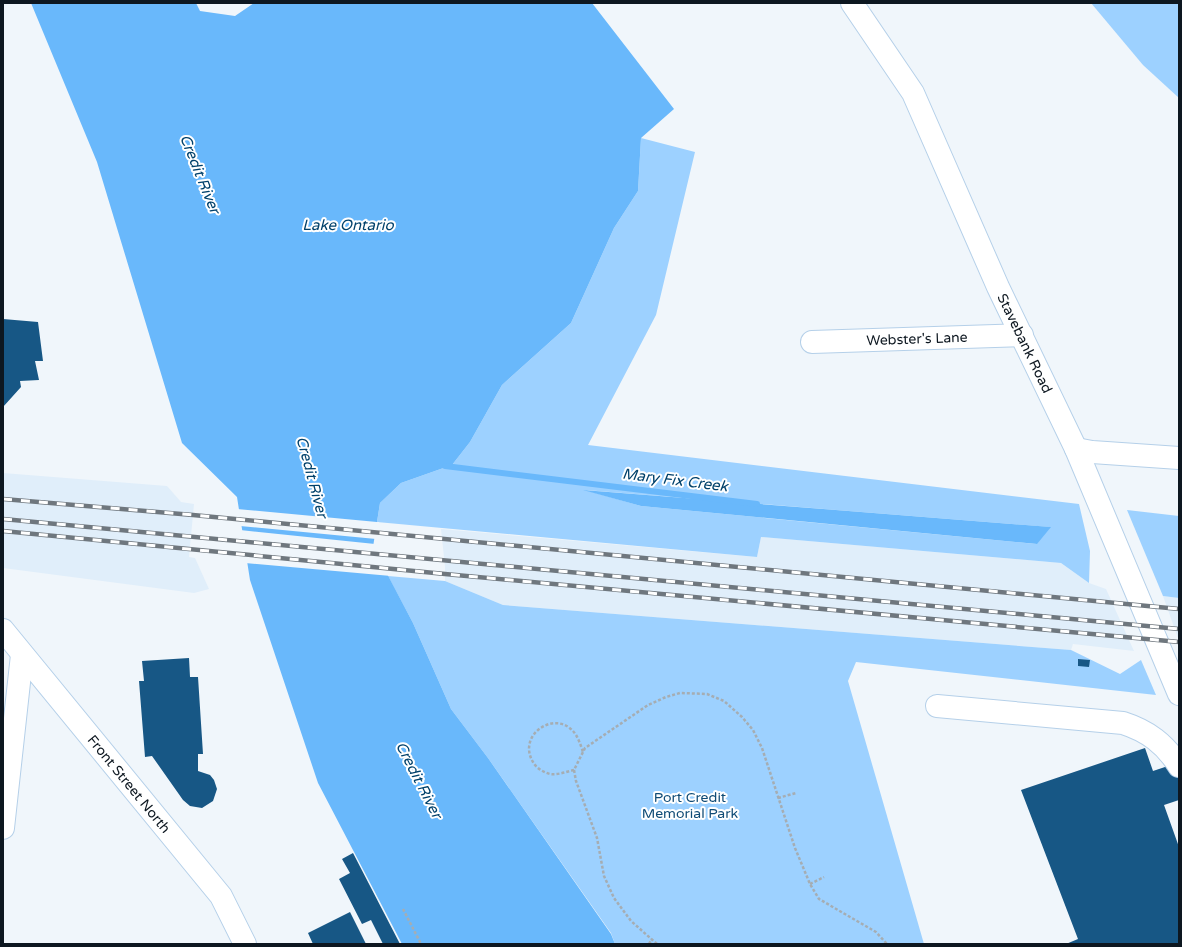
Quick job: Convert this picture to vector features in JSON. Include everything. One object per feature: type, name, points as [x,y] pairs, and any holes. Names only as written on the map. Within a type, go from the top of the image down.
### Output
[{"type":"street","name":"Stavebank Road","points":[[852,3],[913,93],[998,287],[1076,449],[1179,694]]},
{"type":"street","name":"Webster's Lane","points":[[812,342],[1022,336]]},
{"type":"street","points":[[1076,449],[1092,452],[1179,458]]},
{"type":"street","name":"Front Street North","points":[[3,630],[221,896],[245,944]]},
{"type":"street","points":[[3,828],[22,655]]},
{"type":"street","points":[[937,706],[1123,723],[1143,730],[1158,740],[1179,766]]},
{"type":"path","points":[[657,944],[631,921],[614,898],[604,876],[597,838],[590,815],[576,781],[574,770],[585,748],[648,706],[680,693],[707,694],[724,701],[753,730],[762,748],[795,848],[810,884],[819,899],[876,932],[887,944]]},
{"type":"path","points":[[574,770],[550,774],[542,771],[535,765],[529,750],[529,742],[533,734],[546,724],[563,724],[570,728],[576,735],[583,752]]},
{"type":"path","points":[[778,798],[796,793]]},
{"type":"path","points":[[810,884],[824,878]]},
{"type":"path","points":[[402,909],[421,944]]},
{"type":"path","points":[[649,944],[652,939]]},
{"type":"shaded area","points":[[3,473],[167,486],[181,502],[194,504],[189,557],[195,558],[209,589],[194,593],[3,568]]},
{"type":"shaded area","points":[[441,529],[757,557],[761,537],[1061,563],[1089,583],[1106,589],[1134,651],[1073,644],[1071,650],[503,605],[445,581]]},
{"type":"shaded area","points":[[1163,596],[1179,598],[1179,641]]},
{"type":"green space","points":[[1091,3],[1179,3],[1179,98],[1143,65]]},
{"type":"green space","points":[[641,138],[695,152],[656,315],[588,445],[1079,504],[1090,551],[1089,583],[1061,563],[761,537],[757,557],[377,522],[380,503],[401,483],[452,465],[470,442],[502,385],[571,323],[614,228],[638,191]],"holes":[[[585,490],[1050,527],[1036,544],[641,506]]]},
{"type":"green space","points":[[1127,510],[1179,516],[1179,598],[1163,596]]},
{"type":"green space","name":"Port Credit Memorial Park","points":[[388,576],[445,581],[503,605],[1071,650],[1120,674],[1141,660],[1156,695],[856,662],[848,681],[924,944],[615,944],[611,933],[488,758],[451,709],[413,623]]},
{"type":"water","name":"Lake Ontario","points":[[31,3],[196,3],[200,11],[235,16],[254,3],[592,3],[674,109],[641,138],[638,191],[614,228],[571,323],[502,385],[470,442],[452,465],[401,483],[380,503],[373,547],[413,623],[451,709],[488,758],[611,934],[615,944],[402,944],[318,783],[250,580],[237,497],[182,443],[97,162]]},
{"type":"water","points":[[583,490],[1051,527],[1037,544],[641,506]]},
{"type":"pier","points":[[237,509],[379,522],[376,539],[240,526]]},
{"type":"pier","points":[[240,530],[375,544],[391,576],[245,563]]},
{"type":"building","points":[[3,319],[38,322],[43,361],[35,361],[39,380],[20,381],[21,387],[3,407]]},
{"type":"building","points":[[189,658],[190,677],[198,677],[203,754],[198,754],[198,771],[210,775],[214,780],[217,789],[213,801],[202,808],[190,806],[183,800],[152,756],[145,757],[139,681],[144,681],[142,661]]},
{"type":"building","points":[[1078,659],[1090,660],[1089,667],[1078,666]]},
{"type":"building","points":[[1145,748],[1153,771],[1174,764],[1179,779],[1179,800],[1164,805],[1179,847],[1179,944],[1066,944],[1078,939],[1021,790]]},
{"type":"building","points":[[353,853],[400,944],[383,944],[371,920],[362,924],[339,879],[350,873],[342,859]]},
{"type":"building","points":[[350,912],[366,944],[313,944],[308,933]]},
{"type":"waterway","name":"Mary Fix Creek","points":[[445,466],[757,504]]},
{"type":"railway","points":[[3,499],[193,515],[1179,609]]},
{"type":"railway","points":[[3,519],[1179,629]]},
{"type":"railway","points":[[3,531],[445,574],[1179,642]]},
{"type":"water label","name":"Credit River","points":[[200,174]]},
{"type":"water label","name":"Credit River","points":[[312,477]]},
{"type":"water label","name":"Credit River","points":[[419,780]]}]
